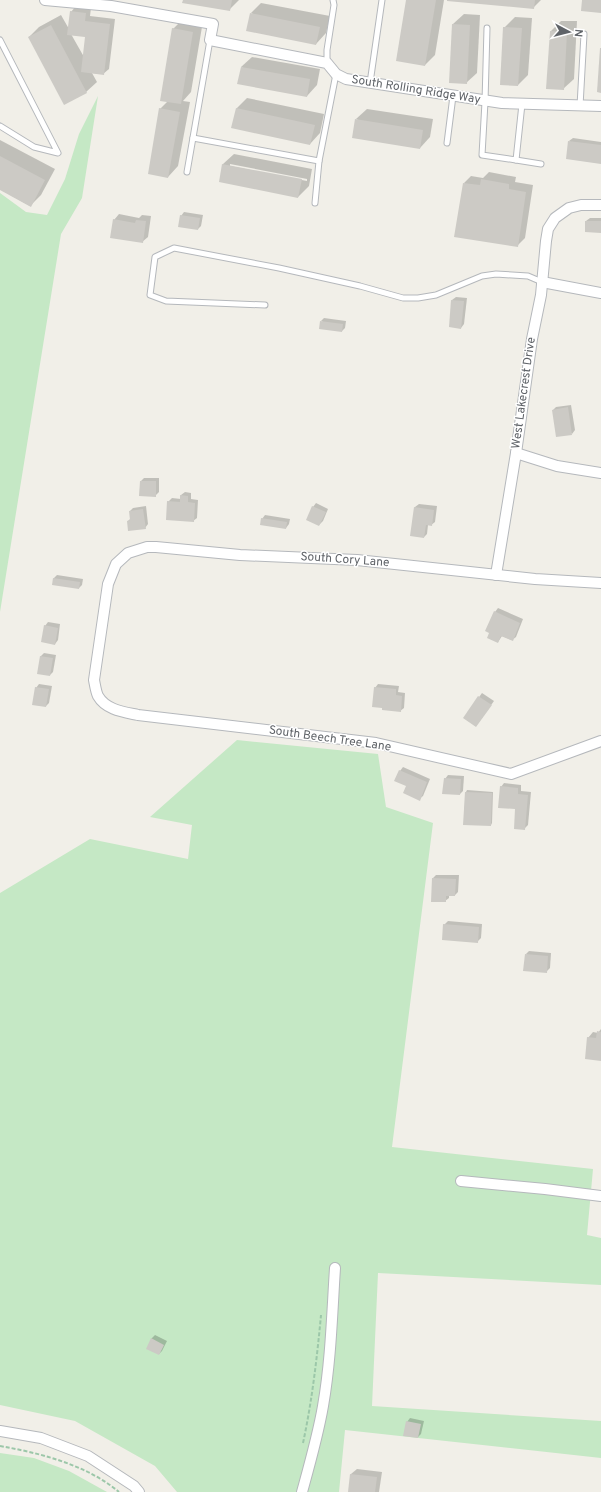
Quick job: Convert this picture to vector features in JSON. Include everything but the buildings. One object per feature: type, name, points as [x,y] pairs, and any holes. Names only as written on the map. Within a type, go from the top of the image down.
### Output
[{"type":"street","points":[[45,0],[111,6],[213,24],[210,40],[328,62]]},
{"type":"street","name":"South Rolling Ridge Way","points":[[328,62],[336,74],[346,79],[485,102],[601,106]]},
{"type":"street","name":"West Lakecrest Drive","points":[[496,575],[516,453],[532,340],[541,295],[547,235],[558,214],[574,206],[601,206]]},
{"type":"street","points":[[542,282],[601,293]]},
{"type":"street","points":[[516,453],[557,466],[601,473]]},
{"type":"street","name":"South Cory Lane","points":[[94,680],[108,584],[116,564],[128,553],[147,547],[240,555],[357,560],[496,575],[601,583]]},
{"type":"street","name":"South Beech Tree Lane","points":[[94,680],[98,696],[104,704],[120,712],[376,743],[512,774],[601,741]]},
{"type":"street","points":[[461,1181],[601,1196]]},
{"type":"street","points":[[302,1492],[315,1446],[323,1404],[329,1359],[335,1268]]},
{"type":"street","points":[[0,1431],[41,1438],[88,1456],[134,1486],[139,1492]]},
{"type":"lane","points":[[328,62],[327,50],[334,5],[333,0]]},
{"type":"lane","points":[[370,83],[382,0]]},
{"type":"lane","points":[[487,28],[482,155],[540,164]]},
{"type":"lane","points":[[580,106],[584,34]]},
{"type":"lane","points":[[0,40],[58,153],[34,147],[0,126]]},
{"type":"lane","points":[[187,172],[210,40]]},
{"type":"lane","points":[[315,203],[320,161],[336,74]]},
{"type":"lane","points":[[447,143],[453,96]]},
{"type":"lane","points":[[516,160],[522,104]]},
{"type":"lane","points":[[193,138],[320,161]]},
{"type":"lane","points":[[265,305],[166,301],[150,295],[155,257],[174,248],[279,268],[360,286],[386,294],[411,298],[436,294],[482,276],[496,274],[528,276],[542,282]]},
{"type":"path","points":[[302,1446],[310,1408],[317,1358],[321,1310]]},
{"type":"path","points":[[0,1446],[31,1451],[55,1459],[89,1473],[118,1492]]},
{"type":"green space","points":[[98,96],[82,198],[61,234],[0,612],[0,193],[26,212],[47,215],[65,179],[79,134]]},
{"type":"green space","points":[[237,740],[378,754],[386,807],[433,823],[392,1147],[593,1169],[587,1235],[601,1238],[601,1285],[378,1273],[372,1406],[601,1421],[601,1458],[345,1430],[339,1492],[177,1492],[155,1466],[75,1421],[0,1405],[0,893],[90,839],[188,859],[192,825],[150,817]]},
{"type":"green space","points":[[0,1453],[34,1458],[69,1471],[107,1492],[0,1492]]}]
